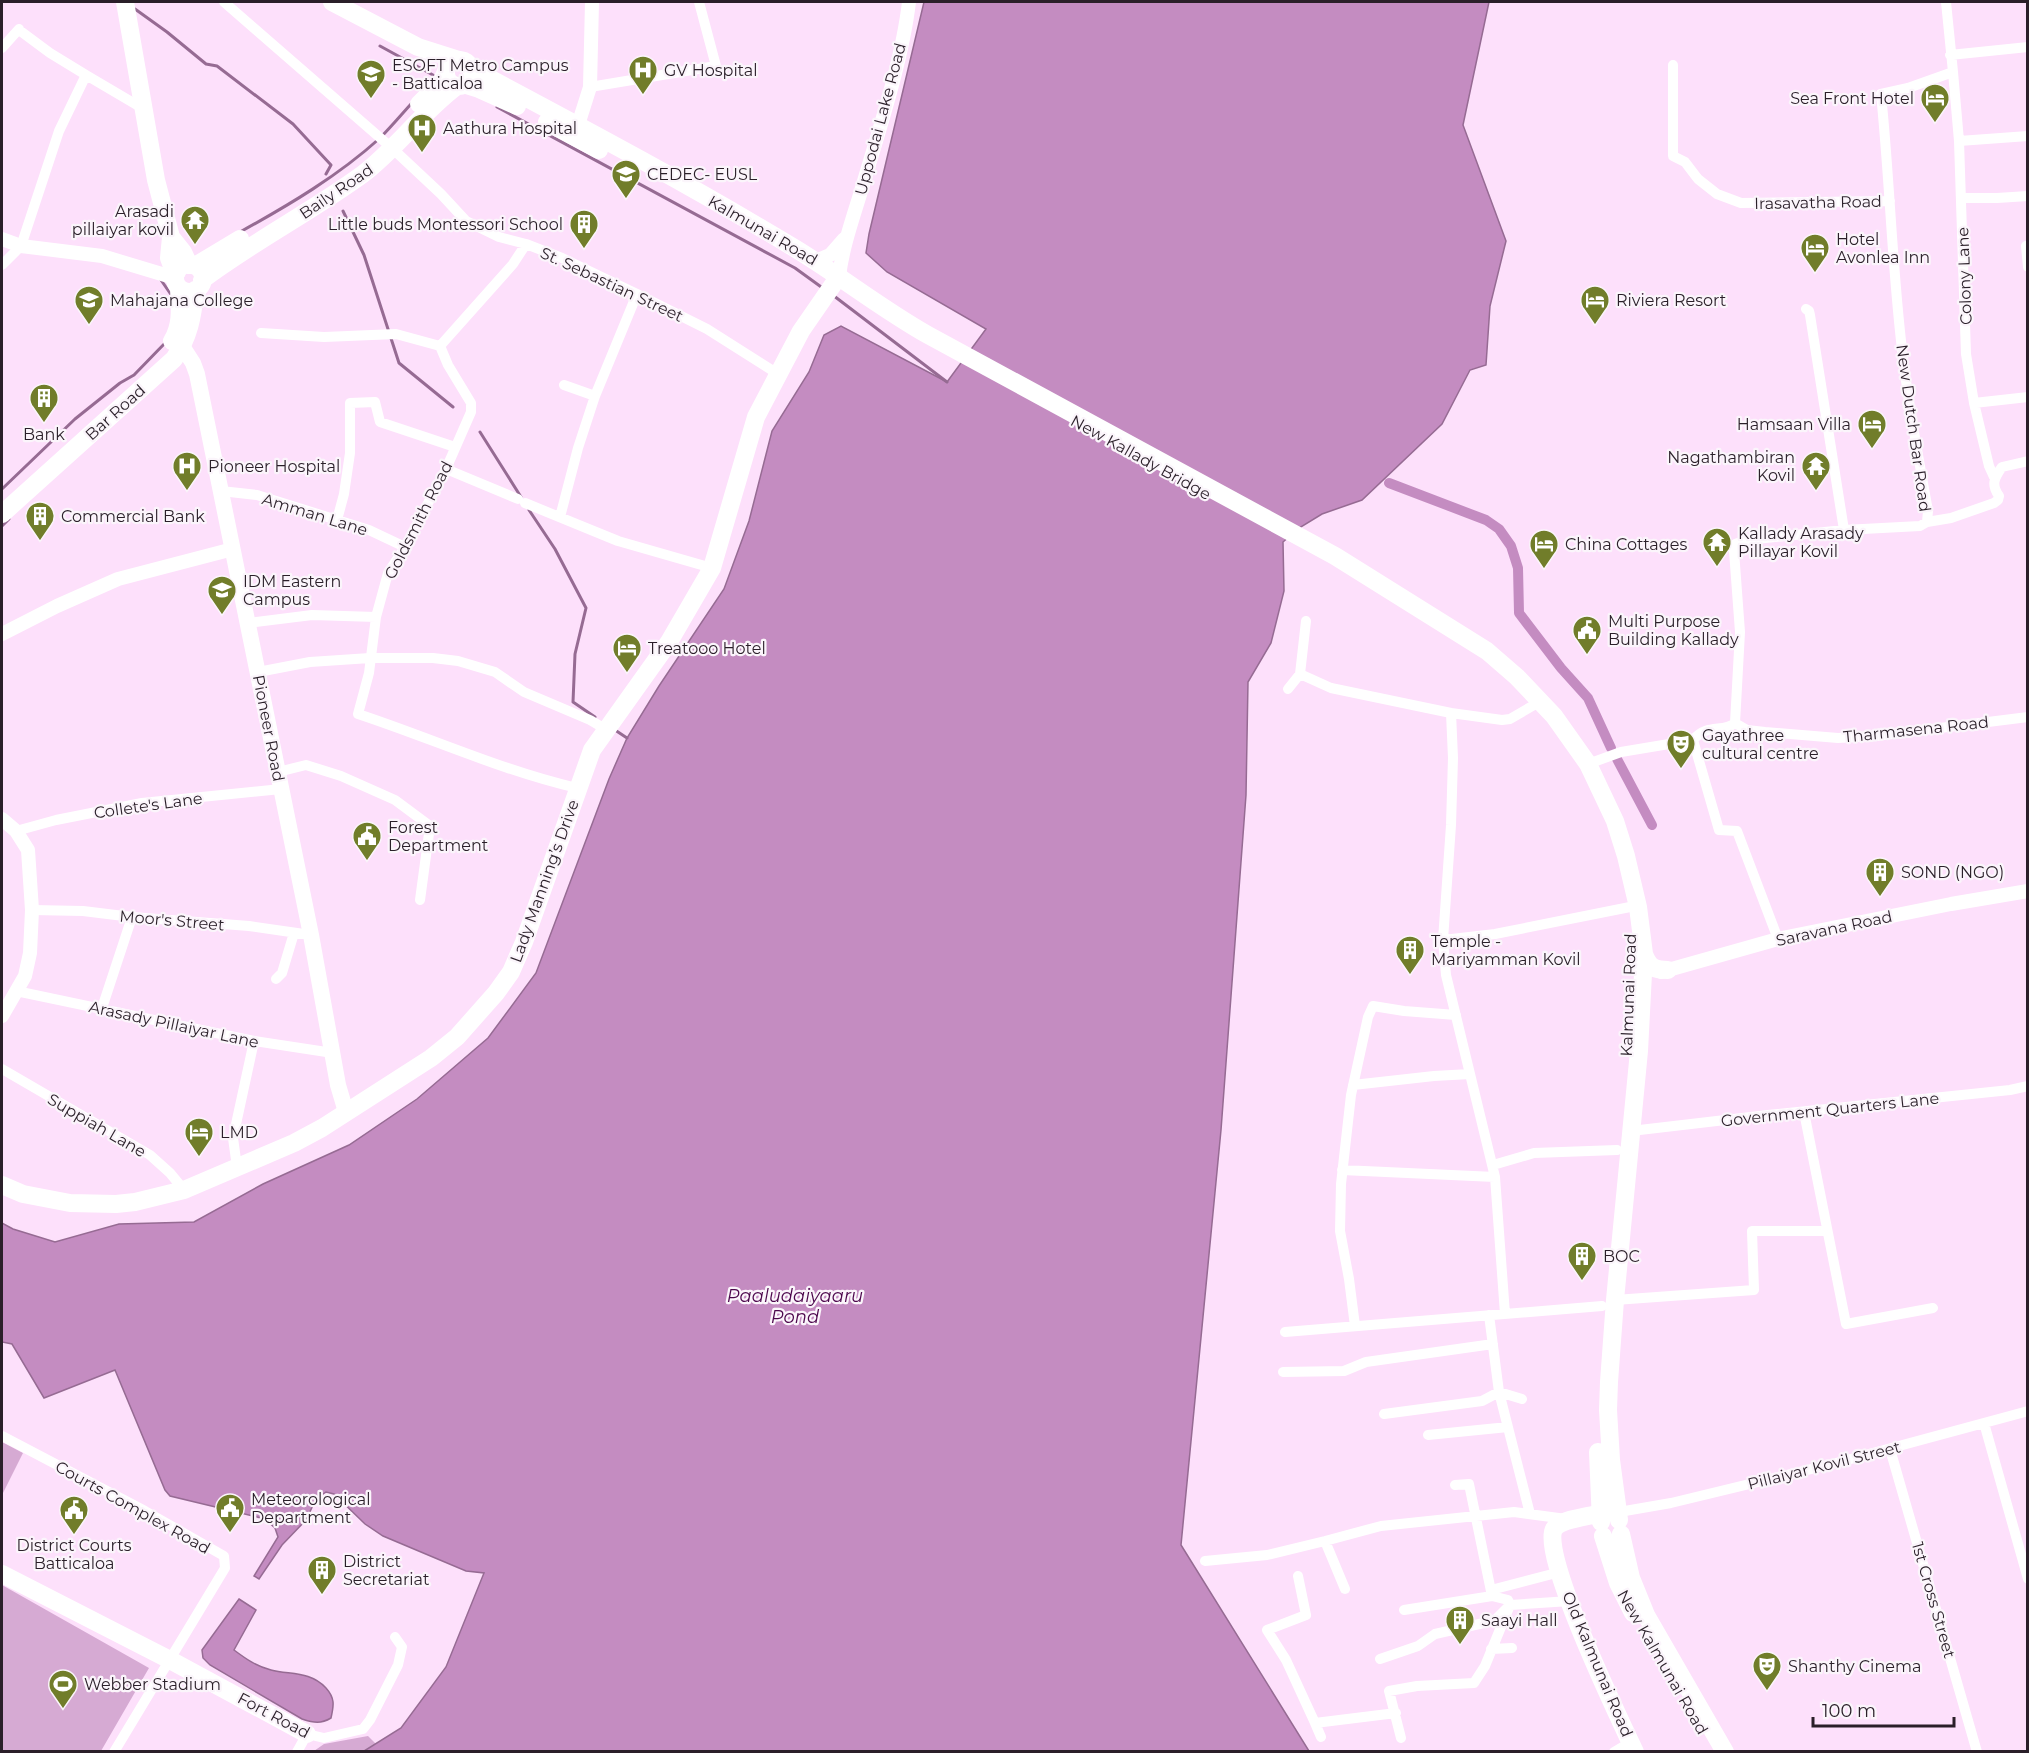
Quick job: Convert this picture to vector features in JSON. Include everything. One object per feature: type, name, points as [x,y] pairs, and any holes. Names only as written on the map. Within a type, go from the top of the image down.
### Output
[{"type":"main road","name":"Bar Road","points":[[2,514],[168,365],[182,346],[193,316],[188,277],[172,266],[169,258],[171,237],[156,180],[124,2]]},
{"type":"main road","points":[[332,2],[418,47],[460,74]]},
{"type":"main road","name":"Baily Road","points":[[188,277],[237,254],[352,182],[460,74]]},
{"type":"main road","name":"Kalmunai Road","points":[[460,74],[578,125],[816,261],[841,283]]},
{"type":"main road","name":"Kalmunai Road","points":[[460,74],[480,89],[772,240],[951,351]]},
{"type":"main road","name":"Bar Road","points":[[2,499],[170,345],[178,330],[188,277]]},
{"type":"main road","name":"Lady Manning’s Drive","points":[[2,1185],[23,1194],[70,1203],[94,1204],[135,1202],[184,1190],[294,1143],[431,1058],[457,1037],[511,972],[524,942],[592,750],[669,642],[712,568],[756,417],[801,331],[821,301],[836,291],[841,283]]},
{"type":"main road","name":"Pioneer Road","points":[[182,346],[197,374],[311,935],[338,1085],[346,1112]]},
{"type":"main road","name":"New Kallady Bridge","points":[[951,351],[1333,559]]},
{"type":"main road","name":"Kalmunai Road","points":[[1333,559],[1475,652],[1534,705],[1584,765],[1612,834],[1630,907],[1633,963],[1629,1031],[1617,1150],[1608,1303],[1608,1410],[1611,1469],[1609,1523]]},
{"type":"main road","name":"Kalmunai Road","points":[[1333,559],[1487,651],[1518,677],[1554,716],[1615,821],[1638,907],[1644,954],[1631,1131],[1608,1303]]},
{"type":"main road","points":[[1644,954],[1649,966],[1658,970],[1668,970]]},
{"type":"main road","points":[[1572,1520],[1609,1523]]},
{"type":"main road","name":"Old Kalmunai Road","points":[[1572,1520],[1560,1523],[1552,1532],[1553,1548],[1577,1622],[1633,1747]]},
{"type":"main road","name":"New Kalmunai Road","points":[[1609,1523],[1618,1583],[1636,1620],[1714,1752]]},
{"type":"main road","name":"New Kalmunai Road","points":[[1609,1523],[1646,1615],[1725,1752]]},
{"type":"main road","name":"Fort Road","points":[[2,1574],[170,1660],[307,1734]]},
{"type":"street","name":"St. Sebastian Street","points":[[224,2],[388,145],[466,221],[500,237],[562,258],[637,294],[707,329],[778,374]]},
{"type":"street","points":[[578,125],[590,87],[592,2]]},
{"type":"street","points":[[590,87],[716,66],[699,2]]},
{"type":"street","name":"Uppodai Lake Road","points":[[841,283],[843,250],[882,119],[909,2]]},
{"type":"street","points":[[1946,2],[1953,72]]},
{"type":"street","points":[[2,48],[19,30],[50,53],[142,108]]},
{"type":"street","points":[[1950,55],[2028,47]]},
{"type":"street","name":"Irasavatha Road","points":[[1673,65],[1673,156],[1685,162],[1698,179],[1717,194],[1741,203],[1890,201]]},
{"type":"street","name":"Colony Lane","points":[[1927,522],[1951,518],[1994,503],[1999,496],[1994,490],[1994,477],[1989,466],[1974,403],[1966,354],[1959,141],[1953,72]]},
{"type":"street","name":"New Dutch Bar Road","points":[[1735,723],[1740,632],[1734,551],[1736,544],[1747,540],[1844,530],[1920,526],[1927,522],[1928,511],[1902,357],[1881,94],[1908,88],[1953,72]]},
{"type":"street","points":[[2,265],[21,246],[59,131],[86,75]]},
{"type":"street","points":[[1959,141],[2028,136]]},
{"type":"street","points":[[1961,198],[2028,196]]},
{"type":"street","name":"Uppodai Lake Road","points":[[816,261],[830,255],[847,235]]},
{"type":"street","points":[[2,239],[21,246],[102,256],[188,277]]},
{"type":"street","points":[[261,333],[324,337],[396,334],[440,346],[513,264],[526,244]]},
{"type":"street","points":[[2026,246],[2028,267]]},
{"type":"street","points":[[560,517],[578,448],[595,396],[637,294]]},
{"type":"street","points":[[1806,309],[1810,315],[1844,530]]},
{"type":"street","name":"Goldsmith Road","points":[[440,346],[448,365],[471,403],[471,412],[446,469],[405,547],[388,573],[376,617],[369,673],[358,714],[544,780],[577,788]]},
{"type":"street","points":[[564,385],[595,396]]},
{"type":"street","points":[[1974,403],[2028,397]]},
{"type":"street","points":[[337,520],[344,494],[350,453],[350,403],[375,402],[380,422],[454,447]]},
{"type":"street","points":[[1994,477],[2002,467],[2028,461]]},
{"type":"street","points":[[446,469],[618,541],[712,568]]},
{"type":"street","name":"Amman Lane","points":[[221,491],[257,495],[369,530],[405,547]]},
{"type":"street","points":[[2,634],[118,579],[233,549]]},
{"type":"street","points":[[248,623],[312,615],[376,617]]},
{"type":"street","points":[[1288,689],[1300,674],[1306,621]]},
{"type":"street","points":[[258,672],[310,662],[370,658],[433,658],[458,661],[495,672],[524,692],[590,720],[607,730]]},
{"type":"street","points":[[1300,674],[1331,688],[1451,713],[1502,720],[1510,719],[1534,705]]},
{"type":"street","points":[[1451,713],[1453,758],[1443,940],[1446,975],[1496,1177],[1505,1314]]},
{"type":"street","name":"Tharmasena Road","points":[[1735,723],[1747,730],[1838,738],[1876,736],[2028,717]]},
{"type":"street","points":[[1584,765],[1621,752],[1693,740],[1707,729],[1732,726],[1735,723]]},
{"type":"street","points":[[1693,740],[1719,830],[1737,831],[1778,939]]},
{"type":"street","name":"Collete's Lane","points":[[16,831],[56,820],[142,803],[280,780],[306,765],[341,776],[395,800],[430,826],[420,900]]},
{"type":"street","points":[[2,819],[16,831],[28,849],[32,910],[30,953],[25,976],[2,1016]]},
{"type":"street","name":"Saravana Road","points":[[1643,977],[1778,939],[2028,891]]},
{"type":"street","points":[[1443,940],[1495,934],[1630,907]]},
{"type":"street","name":"Moor's Street","points":[[32,910],[83,911],[249,926],[311,935]]},
{"type":"street","points":[[102,1008],[132,917]]},
{"type":"street","points":[[276,979],[282,973],[294,933]]},
{"type":"street","name":"Arasady Pillaiyar Lane","points":[[16,991],[254,1041],[333,1053]]},
{"type":"street","points":[[1355,1326],[1340,1231],[1342,1170],[1353,1084],[1368,1017],[1373,1006],[1456,1015]]},
{"type":"street","points":[[237,1167],[233,1138],[254,1041]]},
{"type":"street","name":"Suppiah Lane","points":[[2,1069],[150,1155],[170,1173],[184,1190]]},
{"type":"street","points":[[1353,1084],[1470,1074]]},
{"type":"street","name":"Government Quarters Lane","points":[[1631,1131],[2028,1086]]},
{"type":"street","points":[[1804,1112],[1846,1324],[1933,1308]]},
{"type":"street","points":[[1492,1165],[1534,1153],[1617,1150]]},
{"type":"street","points":[[1342,1170],[1496,1177]]},
{"type":"street","points":[[1285,1332],[1489,1316],[1754,1290],[1752,1231],[1827,1231]]},
{"type":"street","points":[[1489,1316],[1499,1392],[1530,1514]]},
{"type":"street","points":[[1283,1372],[1344,1371],[1366,1362],[1492,1344]]},
{"type":"street","points":[[1384,1414],[1482,1401],[1499,1392],[1521,1399]]},
{"type":"street","name":"Pillaiyar Kovil Street","points":[[1609,1523],[1671,1503],[1890,1449],[2028,1411]]},
{"type":"street","points":[[1984,1423],[2028,1579]]},
{"type":"street","points":[[1428,1435],[1508,1427]]},
{"type":"street","name":"Courts Complex Road","points":[[2,1436],[145,1511],[224,1556],[225,1568],[170,1660]]},
{"type":"street","name":"1st Cross Street","points":[[1890,1449],[1977,1752]]},
{"type":"street","points":[[1455,1485],[1469,1484],[1491,1593]]},
{"type":"street","points":[[1205,1561],[1267,1555],[1381,1526],[1514,1512],[1572,1520]]},
{"type":"street","points":[[1325,1541],[1345,1589]]},
{"type":"street","points":[[1404,1610],[1491,1593],[1560,1572]]},
{"type":"street","points":[[1298,1576],[1306,1616],[1267,1630],[1287,1660],[1321,1737]]},
{"type":"street","points":[[1401,1738],[1389,1691],[1417,1686],[1474,1683],[1485,1666],[1510,1605],[1508,1600],[1491,1593]]},
{"type":"street","points":[[1380,1659],[1418,1646],[1435,1634],[1496,1619],[1510,1605],[1570,1601]]},
{"type":"street","name":"Fort Road","points":[[307,1734],[324,1738],[363,1729],[370,1720],[398,1665],[402,1647],[395,1637]]},
{"type":"street","points":[[1491,1649],[1512,1648]]},
{"type":"street","points":[[114,1752],[170,1660]]},
{"type":"street","points":[[1315,1723],[1396,1713]]},
{"type":"street","points":[[297,1752],[307,1734]]},
{"type":"street","points":[[1614,1752],[1633,1747]]},
{"type":"shaded area","points":[[2,1442],[23,1453],[2,1495]]},
{"type":"shaded area","name":"Webber Stadium","points":[[2,1585],[149,1668],[101,1751],[2,1751]]},
{"type":"shaded area","points":[[368,1736],[376,1744],[364,1751],[314,1751],[324,1744]]},
{"type":"water","name":"Paaludaiyaaru Pond","points":[[924,2],[1489,2],[1463,125],[1506,241],[1490,306],[1486,365],[1470,370],[1442,424],[1362,500],[1322,514],[1299,528],[1283,542],[1284,591],[1271,643],[1248,682],[1246,795],[1221,1130],[1181,1545],[1309,1751],[364,1751],[401,1728],[446,1667],[484,1573],[466,1571],[383,1536],[365,1524],[334,1494],[326,1492],[316,1499],[306,1520],[282,1545],[259,1579],[254,1576],[278,1537],[275,1528],[265,1519],[170,1496],[165,1490],[115,1370],[44,1398],[12,1344],[2,1342],[2,1223],[13,1229],[55,1242],[119,1224],[194,1222],[263,1184],[349,1145],[417,1099],[488,1038],[536,973],[609,779],[627,738],[724,589],[749,521],[772,431],[809,372],[824,335],[841,326],[947,382],[986,329],[887,272],[866,253]]},
{"type":"water","points":[[239,1599],[256,1610],[234,1650],[251,1662],[266,1668],[278,1672],[300,1674],[320,1683],[332,1698],[331,1718],[317,1722],[302,1719],[210,1665],[203,1658],[202,1650]]},
{"type":"waterway","points":[[135,9],[206,64],[217,66],[293,124],[331,165],[326,174]]},
{"type":"waterway","points":[[380,46],[435,78]]},
{"type":"waterway","points":[[240,232],[295,200],[347,165],[380,138],[411,104]]},
{"type":"waterway","points":[[497,107],[795,268],[824,289]]},
{"type":"waterway","points":[[343,211],[364,255],[399,363],[453,407]]},
{"type":"waterway","points":[[161,280],[172,296]]},
{"type":"waterway","points":[[834,296],[947,382]]},
{"type":"waterway","points":[[2,489],[75,419],[120,383],[134,375],[167,341]]},
{"type":"waterway","points":[[480,432],[521,497]]},
{"type":"waterway","points":[[1389,483],[1486,520],[1499,529],[1511,546],[1518,568],[1519,613],[1561,668],[1588,698],[1611,748]]},
{"type":"waterway","points":[[529,510],[555,549],[586,608],[575,654],[573,702],[595,717]]},
{"type":"waterway","points":[[2,526],[9,519]]},
{"type":"waterway","points":[[615,730],[627,738]]},
{"type":"waterway","points":[[1617,759],[1652,825]]},
{"type":"place","name":"GV Hospital","points":[[643,96]]},
{"type":"place","name":"ESOFT Metro Campus - Batticaloa","points":[[371,100]]},
{"type":"place","name":"Sea Front Hotel","points":[[1935,124]]},
{"type":"place","name":"Aathura Hospital","points":[[422,154]]},
{"type":"place","name":"CEDEC- EUSL","points":[[626,200]]},
{"type":"place","name":"Arasadi pillaiyar kovil","points":[[195,246]]},
{"type":"place","name":"Little buds Montessori School","points":[[584,250]]},
{"type":"place","name":"Hotel Avonlea Inn","points":[[1815,274]]},
{"type":"place","name":"Mahajana College","points":[[89,326]]},
{"type":"place","name":"Riviera Resort","points":[[1595,326]]},
{"type":"place","name":"Bank","points":[[44,424]]},
{"type":"place","name":"Hamsaan Villa","points":[[1872,450]]},
{"type":"place","name":"Pioneer Hospital","points":[[187,492]]},
{"type":"place","name":"Nagathambiran Kovil","points":[[1816,492]]},
{"type":"place","name":"Commercial Bank","points":[[40,542]]},
{"type":"place","name":"Kallady Arasady Pillayar Kovil","points":[[1717,568]]},
{"type":"place","name":"China Cottages","points":[[1544,570]]},
{"type":"place","name":"IDM Eastern Campus","points":[[222,616]]},
{"type":"place","name":"Multi Purpose Building Kallady","points":[[1587,656]]},
{"type":"place","name":"Treatooo Hotel","points":[[627,674]]},
{"type":"place","name":"Gayathree cultural centre","points":[[1681,770]]},
{"type":"place","name":"Forest Department","points":[[367,862]]},
{"type":"place","name":"SOND (NGO)","points":[[1880,898]]},
{"type":"place","name":"Temple - Mariyamman Kovil","points":[[1410,976]]},
{"type":"place","name":"LMD","points":[[199,1158]]},
{"type":"place","name":"BOC","points":[[1582,1282]]},
{"type":"place","name":"Meteorological Department","points":[[230,1534]]},
{"type":"place","name":"District Courts Batticaloa","points":[[74,1536]]},
{"type":"place","name":"District Secretariat","points":[[322,1596]]},
{"type":"place","name":"Saayi Hall","points":[[1460,1646]]},
{"type":"place","name":"Shanthy Cinema","points":[[1767,1692]]},
{"type":"place","name":"Webber Stadium","points":[[63,1710]]}]
